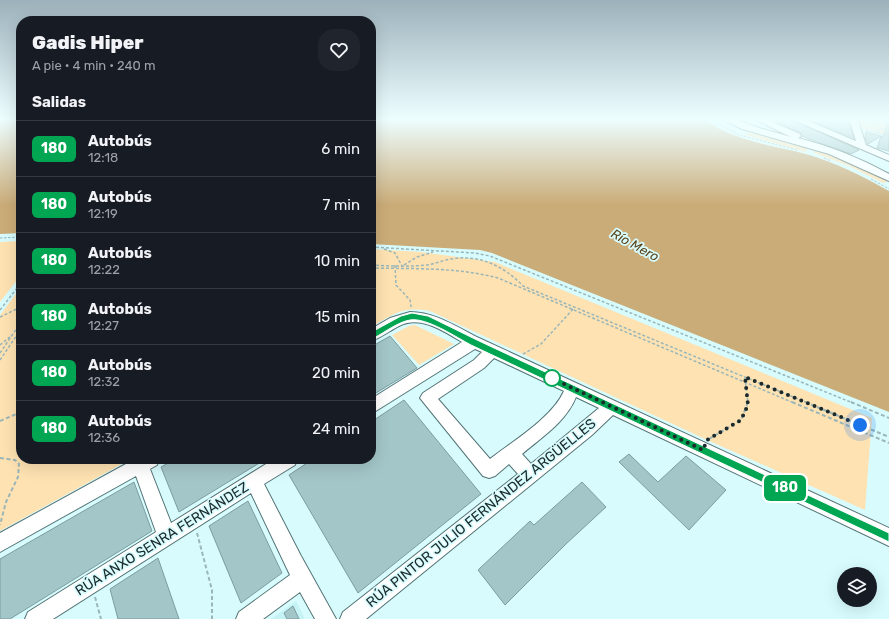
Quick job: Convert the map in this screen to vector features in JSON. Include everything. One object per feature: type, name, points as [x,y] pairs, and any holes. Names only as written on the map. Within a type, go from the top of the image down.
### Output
[{"type":"street","points":[[816,147],[844,156],[889,178]]},
{"type":"street","points":[[864,147],[889,158]]},
{"type":"street","points":[[376,333],[404,318],[412,316],[426,318],[492,351],[517,361],[889,537]]},
{"type":"street","points":[[376,404],[474,342]]},
{"type":"street","points":[[492,351],[479,364],[428,398],[489,470],[542,428],[565,406],[573,388]]},
{"type":"street","name":"RÚA PINTOR JULIO FERNÁNDEZ ARGÜELLES","points":[[350,619],[586,430],[607,411],[610,406]]},
{"type":"street","points":[[510,453],[530,474]]},
{"type":"street","points":[[0,543],[141,464]]},
{"type":"street","points":[[146,464],[167,536]]},
{"type":"street","name":"RÚA ANXO SENRA FERNÁNDEZ","points":[[35,619],[281,464]]},
{"type":"street","points":[[254,481],[302,578],[326,619]]},
{"type":"street","points":[[246,619],[302,578]]},
{"type":"path","points":[[783,147],[798,151]]},
{"type":"path","points":[[819,157],[831,161]]},
{"type":"path","points":[[871,179],[889,189]]},
{"type":"path","points":[[0,238],[16,237]]},
{"type":"path","points":[[376,248],[475,253],[490,256],[889,418]]},
{"type":"path","points":[[383,248],[395,253],[402,266]]},
{"type":"path","points":[[402,266],[417,257],[435,251]]},
{"type":"path","points":[[376,266],[434,264],[450,259],[462,258],[482,260],[500,267],[516,278],[524,286],[889,437]]},
{"type":"path","points":[[395,265],[394,282],[399,290],[410,300],[411,308]]},
{"type":"path","points":[[376,267],[395,269],[431,268],[470,271],[498,278],[889,443]]},
{"type":"path","points":[[0,310],[16,289]]},
{"type":"path","points":[[517,361],[521,354],[541,344],[575,307]]},
{"type":"path","points":[[0,318],[16,310]]},
{"type":"path","points":[[0,353],[16,329]]},
{"type":"path","points":[[0,345],[12,335]]},
{"type":"path","points":[[0,360],[16,336]]},
{"type":"path","points":[[703,450],[707,440],[741,420],[748,405],[745,377]]},
{"type":"path","points":[[0,421],[16,414]]},
{"type":"path","points":[[0,424],[4,419]]},
{"type":"path","points":[[0,458],[16,461]]},
{"type":"path","points":[[0,525],[6,502],[18,477],[20,464]]},
{"type":"path","points":[[194,519],[212,590],[212,619]]},
{"type":"path","points":[[91,584],[101,619]]},
{"type":"shaded area","points":[[788,147],[807,147],[806,152]]},
{"type":"shaded area","points":[[814,149],[857,166],[889,181],[883,183],[849,166],[814,153]]},
{"type":"shaded area","points":[[16,241],[16,281],[0,302],[0,242]]},
{"type":"shaded area","points":[[376,249],[421,252],[495,262],[872,418],[865,510],[707,440],[430,311],[405,310],[392,315],[376,324]]},
{"type":"shaded area","points":[[16,294],[16,464],[122,464],[0,531],[0,315]]},
{"type":"shaded area","points":[[415,325],[454,344],[419,365],[392,335],[409,326]]},
{"type":"shaded area","points":[[296,601],[305,619],[271,619]]},
{"type":"water","points":[[0,147],[16,147],[16,233],[0,234]]},
{"type":"water","name":"Río Mero","points":[[376,147],[777,147],[827,161],[857,174],[889,191],[889,412],[492,253],[480,250],[376,244]]},
{"type":"building","points":[[831,147],[852,147],[859,150],[851,154]]},
{"type":"building","points":[[889,147],[889,151],[877,148]]},
{"type":"building","points":[[390,336],[417,368],[376,393],[376,344]]},
{"type":"building","points":[[404,400],[481,494],[358,593],[289,475],[306,464],[376,464],[376,419]]},
{"type":"building","points":[[629,454],[658,482],[686,456],[726,490],[689,530],[619,462]]},
{"type":"building","points":[[166,464],[258,464],[179,512],[161,467]]},
{"type":"building","points":[[134,482],[152,531],[10,619],[0,619],[0,559]]},
{"type":"building","points":[[582,482],[606,507],[566,544],[505,605],[478,570],[530,521],[534,525]]},
{"type":"building","points":[[248,501],[282,573],[241,603],[209,526]]},
{"type":"building","points":[[158,558],[179,619],[118,619],[110,589]]},
{"type":"building","points":[[293,606],[299,619],[287,619],[284,613]]},
{"type":"bus line","name":"180","points":[[376,333],[404,318],[412,316],[426,318],[492,351],[517,361],[889,537]]},
{"type":"route","points":[[552,378],[545,375],[703,450],[707,440],[741,420],[748,405],[745,377],[860,425]]}]
